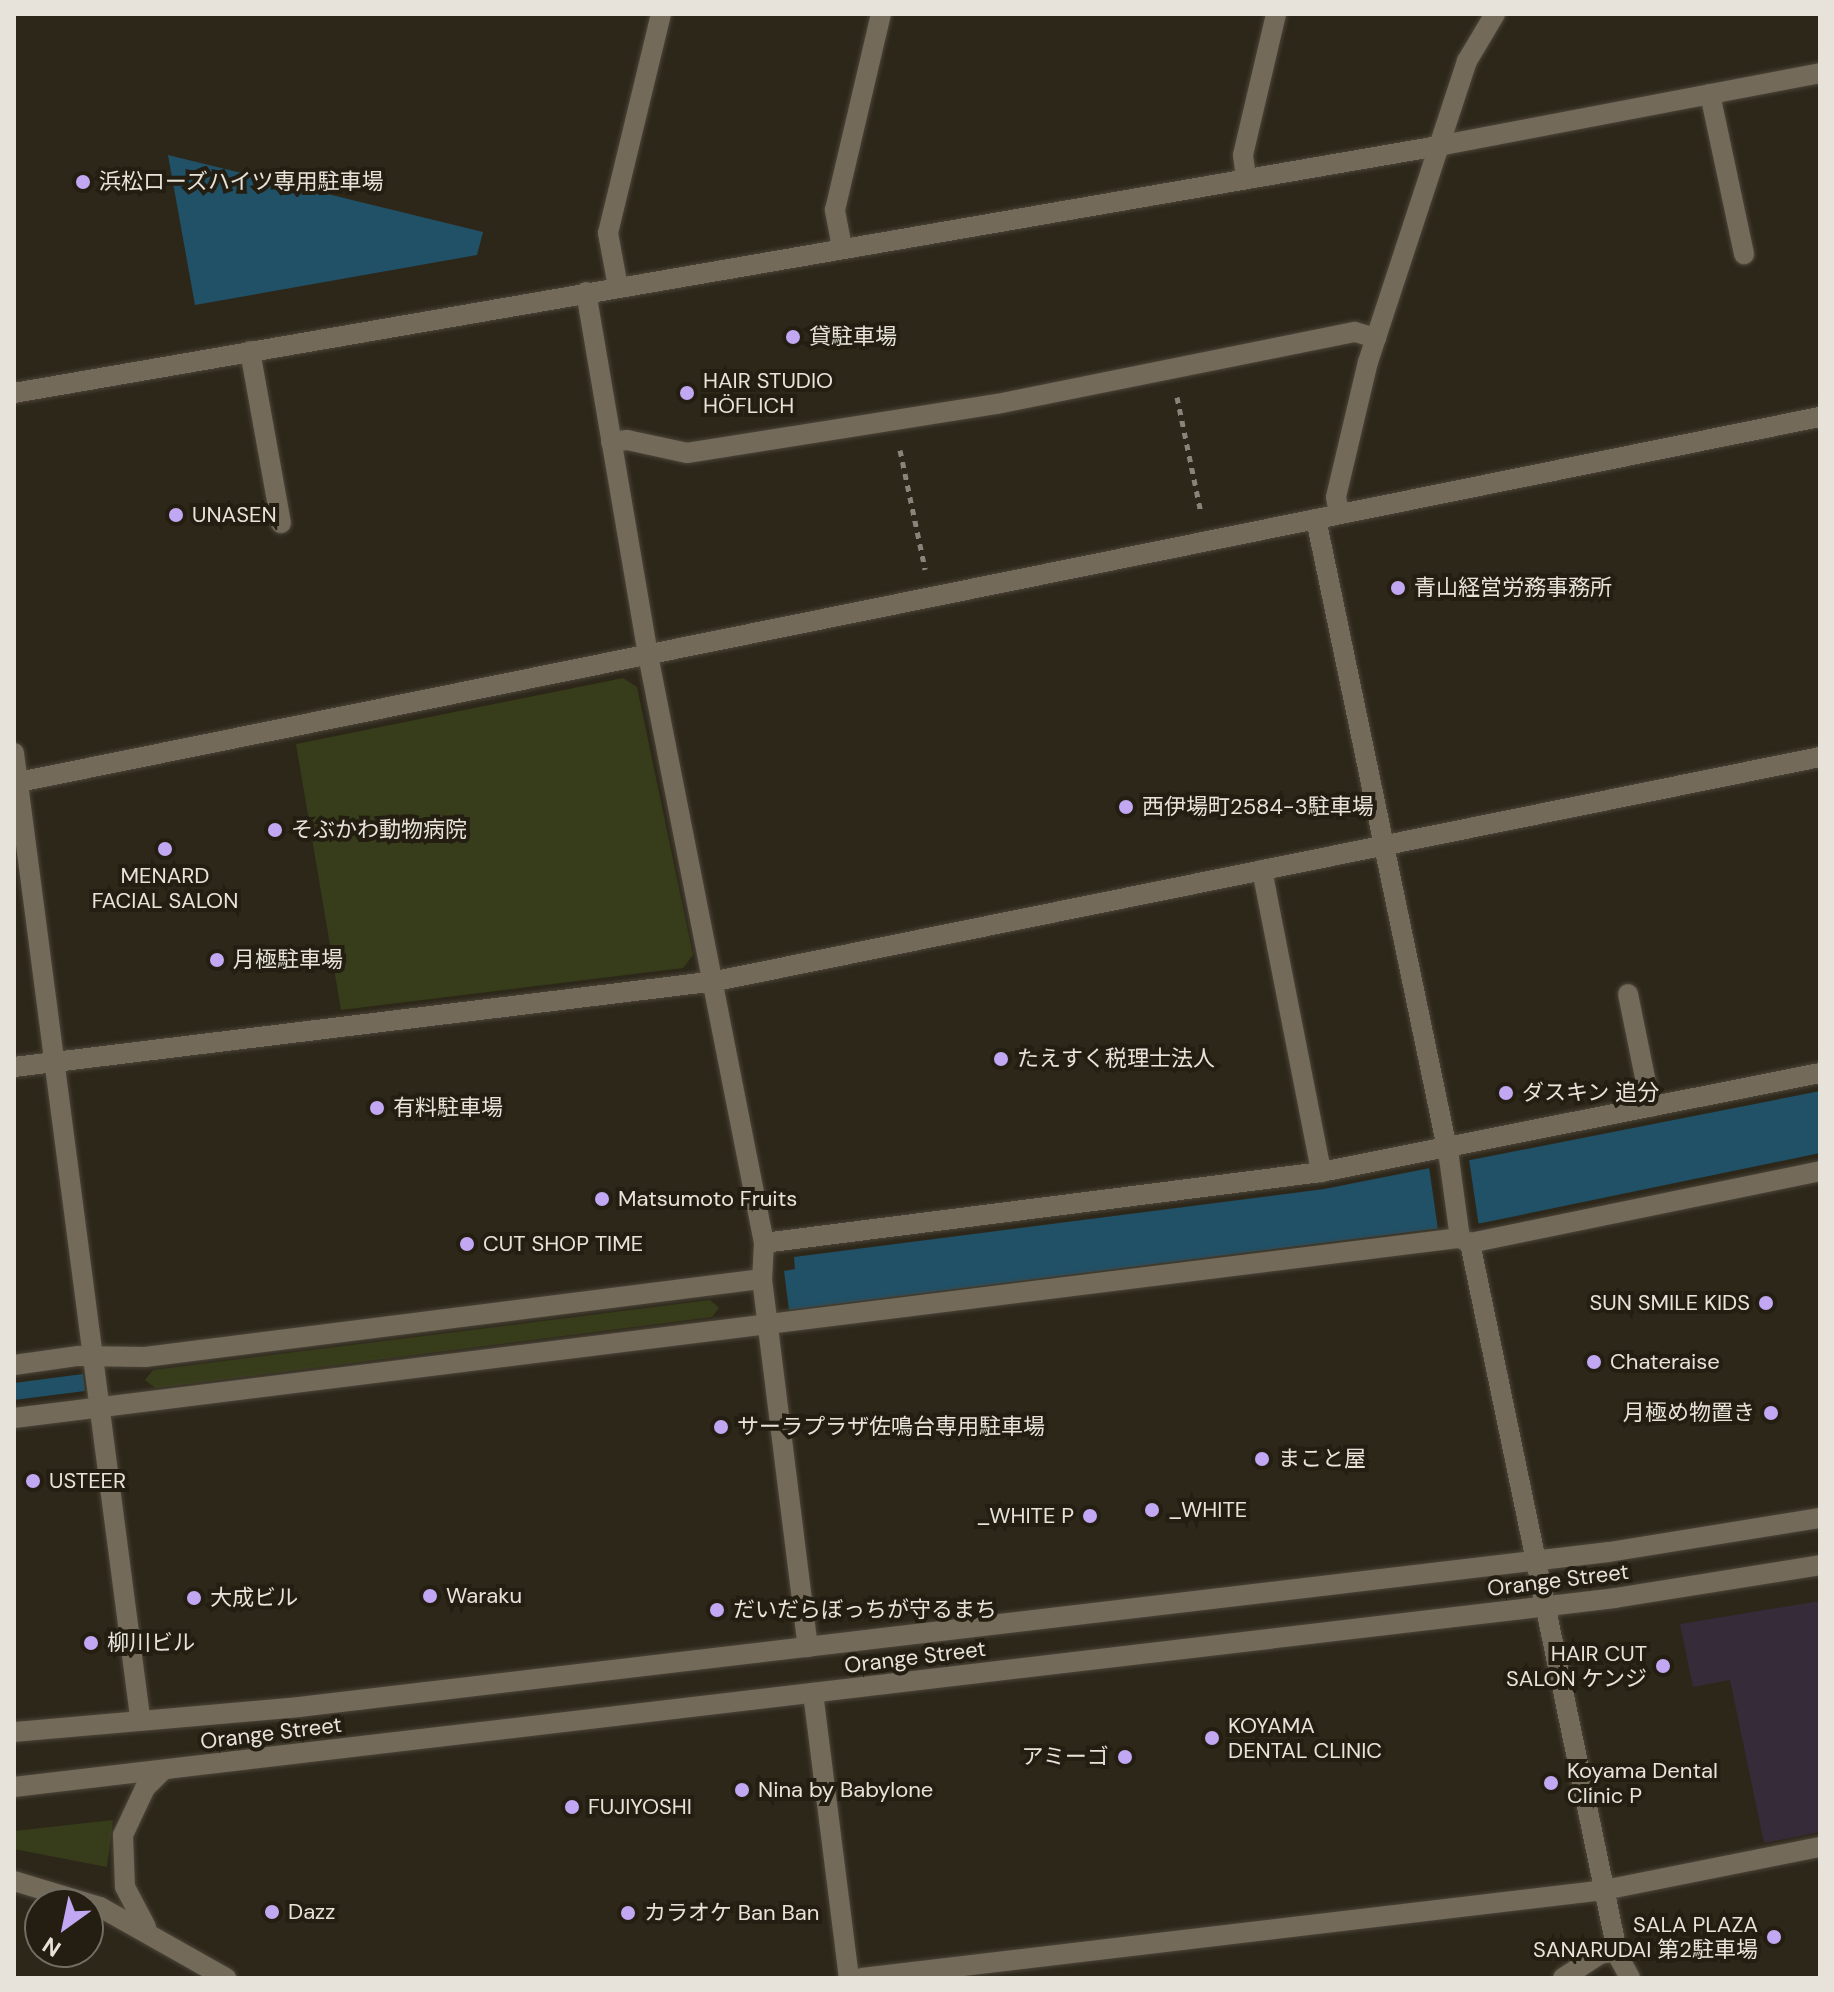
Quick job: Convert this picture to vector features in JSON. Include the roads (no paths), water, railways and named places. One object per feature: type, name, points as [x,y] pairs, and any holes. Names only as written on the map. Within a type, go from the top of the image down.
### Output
[{"type":"street","points":[[618,287],[608,233],[661,14]]},
{"type":"street","points":[[842,247],[835,210],[881,14]]},
{"type":"street","points":[[1246,177],[1243,155],[1276,14]]},
{"type":"street","points":[[1339,514],[1336,497],[1376,338],[1467,61],[1495,14]]},
{"type":"street","points":[[14,393],[1438,146],[1820,73]]},
{"type":"street","points":[[1710,94],[1744,254]]},
{"type":"street","points":[[586,292],[648,655],[716,981],[764,1243],[762,1279],[808,1647]]},
{"type":"street","points":[[611,442],[627,440],[687,453],[894,420],[1355,332],[1376,338]]},
{"type":"street","points":[[250,351],[281,523]]},
{"type":"street","points":[[19,782],[1820,417]]},
{"type":"street","points":[[1316,519],[1463,1237],[1536,1560],[1617,1951],[1630,1978]]},
{"type":"street","points":[[14,753],[58,1062],[92,1357],[140,1717]]},
{"type":"street","points":[[14,1067],[716,981],[1820,757]]},
{"type":"street","points":[[1262,870],[1321,1172]]},
{"type":"street","points":[[1628,994],[1651,1107]]},
{"type":"street","points":[[764,1243],[1448,1154],[1651,1107],[1820,1073]]},
{"type":"street","points":[[14,1418],[767,1322],[802,1324],[1463,1237],[1820,1171]]},
{"type":"street","points":[[14,1365],[92,1357],[145,1357],[762,1279]]},
{"type":"street","name":"Orange Street","points":[[14,1732],[140,1717],[228,1715],[808,1647],[1536,1560],[1820,1518]]},
{"type":"street","name":"Orange Street","points":[[14,1787],[1545,1606],[1820,1565]]},
{"type":"street","points":[[813,1693],[849,1978]]},
{"type":"street","points":[[150,1932],[125,1887],[123,1835],[145,1788],[163,1770]]},
{"type":"street","points":[[862,1978],[1604,1890],[1820,1847]]},
{"type":"street","points":[[14,1881],[100,1907],[150,1932],[226,1978]]},
{"type":"street","points":[[1563,1978],[1600,1954],[1617,1951]]},
{"type":"water","points":[[168,155],[483,232],[477,255],[195,305]]},
{"type":"water","points":[[1820,1091],[1820,1153],[1482,1223],[789,1310],[784,1271],[795,1269],[794,1257],[1324,1189]]},
{"type":"water","points":[[83,1374],[85,1391],[14,1400],[14,1383]]},
{"type":"place","name":"浜松ローズハイツ専用駐車場","points":[[83,182]]},
{"type":"place","name":"貸駐車場","points":[[793,337]]},
{"type":"place","name":"HAIR STUDIO HÖFLICH","points":[[687,393]]},
{"type":"place","name":"UNASEN","points":[[176,515]]},
{"type":"place","name":"青山経営労務事務所","points":[[1398,588]]},
{"type":"place","name":"西伊場町2584-3駐車場","points":[[1126,807]]},
{"type":"place","name":"そぶかわ動物病院","points":[[275,830]]},
{"type":"place","name":"MENARD FACIAL SALON","points":[[165,849]]},
{"type":"place","name":"月極駐車場","points":[[217,960]]},
{"type":"place","name":"たえすく税理士法人","points":[[1001,1059]]},
{"type":"place","name":"ダスキン 追分","points":[[1506,1093]]},
{"type":"place","name":"有料駐車場","points":[[377,1108]]},
{"type":"place","name":"Matsumoto Fruits","points":[[602,1199]]},
{"type":"place","name":"CUT SHOP TIME","points":[[467,1244]]},
{"type":"place","name":"SUN SMILE KIDS","points":[[1766,1303]]},
{"type":"place","name":"Chateraise","points":[[1594,1362]]},
{"type":"place","name":"月極め物置き","points":[[1771,1413]]},
{"type":"place","name":"サーラプラザ佐鳴台専用駐車場","points":[[721,1427]]},
{"type":"place","name":"まこと屋","points":[[1262,1459]]},
{"type":"place","name":"USTEER","points":[[33,1481]]},
{"type":"place","name":"_WHITE","points":[[1152,1510]]},
{"type":"place","name":"_WHITE P","points":[[1090,1516]]},
{"type":"place","name":"Waraku","points":[[430,1596]]},
{"type":"place","name":"大成ビル","points":[[194,1598]]},
{"type":"place","name":"だいだらぼっちが守るまち","points":[[717,1610]]},
{"type":"place","name":"柳川ビル","points":[[91,1643]]},
{"type":"place","name":"HAIR CUT SALON ケンジ","points":[[1663,1666]]},
{"type":"place","name":"KOYAMA DENTAL CLINIC","points":[[1212,1738]]},
{"type":"place","name":"アミーゴ","points":[[1125,1757]]},
{"type":"place","name":"Koyama Dental Clinic P","points":[[1551,1783]]},
{"type":"place","name":"Nina by Babylone","points":[[742,1790]]},
{"type":"place","name":"FUJIYOSHI","points":[[572,1807]]},
{"type":"place","name":"Dazz","points":[[272,1912]]},
{"type":"place","name":"カラオケ Ban Ban","points":[[628,1913]]},
{"type":"place","name":"SALA PLAZA SANARUDAI 第2駐車場","points":[[1774,1937]]}]
